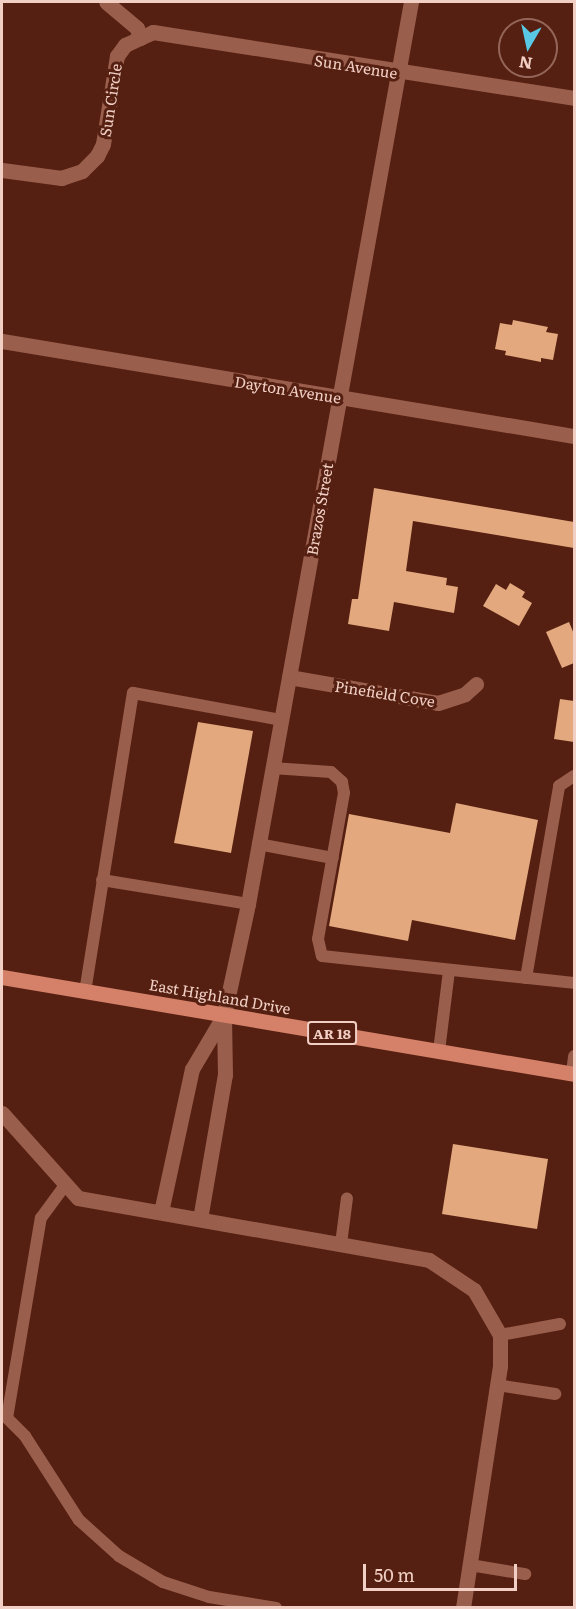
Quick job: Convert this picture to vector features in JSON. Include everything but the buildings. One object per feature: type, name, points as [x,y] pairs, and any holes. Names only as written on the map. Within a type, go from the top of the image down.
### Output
[{"type":"main road","name":"East Highland Drive","points":[[2,977],[573,1073]]},
{"type":"street","points":[[106,2],[137,28],[140,38]]},
{"type":"street","name":"Brazos Street","points":[[224,1015],[248,904],[411,2]]},
{"type":"street","name":"Sun Avenue","points":[[140,38],[153,32],[574,98]]},
{"type":"street","name":"Sun Circle","points":[[2,170],[48,179],[82,171],[103,144],[117,56],[125,45],[140,38]]},
{"type":"street","name":"Dayton Avenue","points":[[2,341],[574,436]]},
{"type":"street","name":"Pinefield Cove","points":[[289,677],[438,703],[465,694],[476,684]]},
{"type":"street","points":[[161,1212],[192,1069],[224,1015]]},
{"type":"street","points":[[200,1219],[225,1075],[224,1015]]},
{"type":"street","points":[[2,1113],[78,1198],[429,1260],[449,1271],[474,1290],[500,1335],[497,1385],[463,1608]]},
{"type":"lane","points":[[85,992],[133,693],[281,720]]},
{"type":"lane","points":[[272,768],[331,772],[342,782],[344,793],[318,939],[322,956],[574,983]]},
{"type":"lane","points":[[526,978],[559,786],[574,776]]},
{"type":"lane","points":[[258,844],[333,858]]},
{"type":"lane","points":[[102,880],[248,904]]},
{"type":"lane","points":[[439,1051],[450,970]]},
{"type":"lane","points":[[573,1073],[574,1056]]},
{"type":"lane","points":[[66,1184],[41,1218],[4,1416],[26,1436],[79,1520],[119,1556],[163,1582],[209,1597],[276,1608]]},
{"type":"lane","points":[[341,1245],[347,1198]]},
{"type":"lane","points":[[500,1335],[560,1324]]},
{"type":"lane","points":[[497,1385],[555,1394]]},
{"type":"lane","points":[[470,1565],[525,1574]]}]
